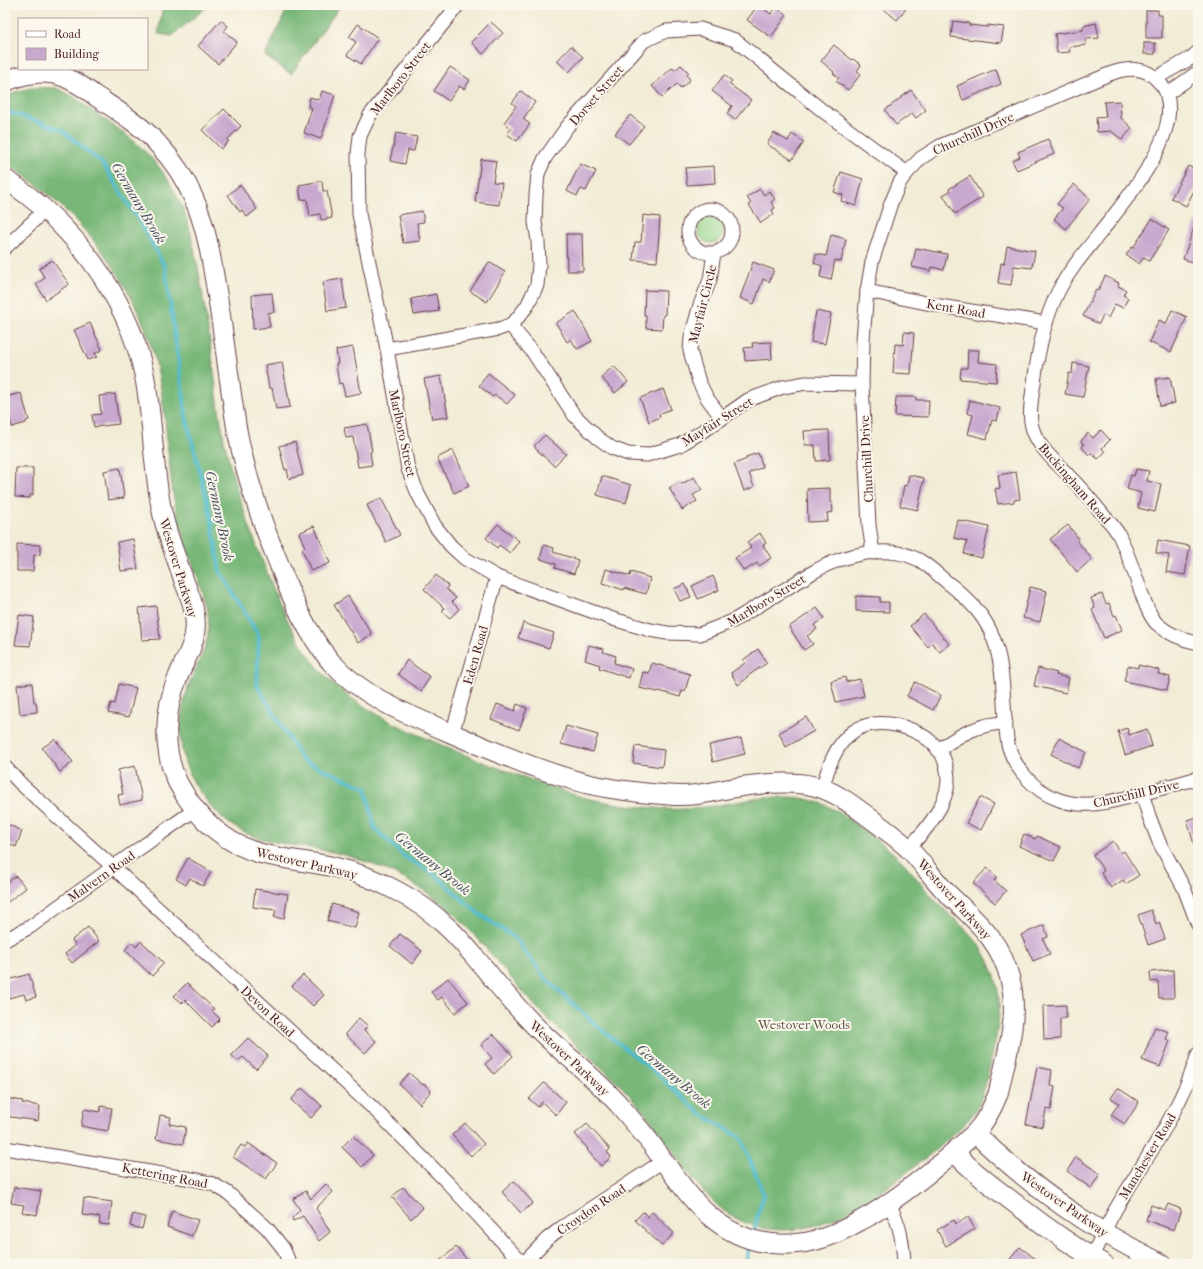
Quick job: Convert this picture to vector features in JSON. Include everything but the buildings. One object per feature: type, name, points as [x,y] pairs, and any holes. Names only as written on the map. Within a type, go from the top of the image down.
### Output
[{"type":"street","name":"Marlboro Street","points":[[458,5],[370,115],[360,136],[358,154],[359,214],[387,349],[408,469],[418,494],[435,526],[451,546],[464,558],[497,577],[613,618],[650,630],[667,633],[700,634],[733,621],[828,563],[855,555],[873,553]]},
{"type":"street","name":"Dorset Street","points":[[510,325],[527,306],[537,286],[539,265],[538,241],[535,222],[536,195],[538,174],[545,158],[567,127],[644,41],[666,31],[700,29],[735,40],[823,111],[907,172]]},
{"type":"street","points":[[1162,86],[1198,52]]},
{"type":"street","name":"Churchill Drive","points":[[1162,86],[1142,70],[1134,69],[1107,74],[940,146],[921,158],[907,172],[895,192],[884,223],[872,262],[867,291],[863,340],[862,384],[869,525],[873,553],[892,552],[907,555],[919,561],[968,600],[987,624],[999,656],[1009,748],[1022,771],[1032,783],[1043,792],[1057,799],[1086,805],[1117,800],[1198,778]]},
{"type":"street","points":[[1162,86],[1198,72]]},
{"type":"street","name":"Westover Parkway","points":[[5,82],[10,79],[30,74],[60,75],[68,79],[140,127],[157,143],[176,166],[186,182],[195,200],[205,234],[220,311],[237,430],[246,469],[263,525],[297,609],[321,649],[331,661],[352,681],[380,700],[395,708],[452,734],[521,762],[579,781],[612,789],[678,796],[771,784],[803,784],[822,789],[848,802],[908,848],[939,884],[987,932],[1001,954],[1010,978],[1012,990],[1013,1016],[1009,1044],[994,1104],[984,1123],[975,1133],[954,1152],[889,1204],[834,1234],[822,1239],[796,1243],[769,1243],[742,1236],[714,1220],[692,1199],[633,1121],[608,1092],[535,1026],[442,921],[397,891],[364,876],[332,866],[267,855],[243,847],[230,841],[221,834],[196,809],[180,786],[174,774],[168,749],[167,736],[170,699],[193,641],[196,624],[195,614],[161,507],[147,392],[142,365],[130,329],[98,270],[77,242],[45,210],[5,179]]},
{"type":"street","name":"Buckingham Road","points":[[1162,86],[1168,102],[1168,120],[1155,155],[1136,187],[1067,277],[1054,301],[1046,323],[1037,359],[1030,407],[1031,424],[1036,438],[1049,455],[1081,487],[1117,531],[1130,561],[1147,608],[1156,622],[1173,635],[1198,644]]},
{"type":"street","points":[[5,248],[45,210]]},
{"type":"street","name":"Mayfair Circle","points":[[714,253],[710,280],[700,305],[691,337],[690,351],[699,382],[706,398],[722,418]]},
{"type":"street","name":"Kent Road","points":[[867,291],[946,307],[1046,323]]},
{"type":"street","points":[[387,349],[499,329],[510,325]]},
{"type":"street","name":"Mayfair Street","points":[[510,325],[532,351],[574,415],[598,438],[612,448],[628,454],[647,455],[680,445],[711,426],[748,400],[783,387],[806,383],[862,384]]},
{"type":"street","name":"Eden Road","points":[[452,734],[497,577]]},
{"type":"street","points":[[938,750],[958,736],[987,724],[1006,723]]},
{"type":"street","name":"Westover Parkway","points":[[822,789],[836,752],[848,736],[862,727],[881,724],[893,725],[916,732],[924,737],[938,750],[946,764],[947,786],[943,800],[926,827],[908,848]]},
{"type":"street","name":"Devon Road","points":[[5,767],[22,785],[113,867],[374,1109],[448,1183],[523,1264]]},
{"type":"street","points":[[1142,793],[1159,842],[1184,888],[1198,925]]},
{"type":"street","name":"Malvern Road","points":[[5,940],[30,927],[196,809]]},
{"type":"street","name":"Manchester Road","points":[[1098,1260],[1104,1232],[1122,1198],[1174,1111],[1193,1070],[1198,1054]]},
{"type":"street","name":"Westover Parkway","points":[[975,1133],[1040,1189],[1083,1220],[1162,1264]]},
{"type":"street","name":"Kettering Road","points":[[5,1148],[198,1180],[213,1184],[228,1194],[267,1228],[283,1248],[290,1264]]},
{"type":"street","points":[[954,1152],[970,1168],[1047,1228],[1098,1260]]},
{"type":"street","name":"Croydon Road","points":[[523,1264],[561,1228],[663,1161]]},
{"type":"street","points":[[889,1204],[900,1231],[903,1245],[904,1264]]},
{"type":"green space","points":[[163,5],[209,5],[172,36],[158,34]]},
{"type":"green space","points":[[289,5],[341,5],[291,74],[265,56]]},
{"type":"green space","name":"Westover Woods","points":[[31,88],[55,88],[67,93],[79,101],[144,150],[153,159],[169,181],[184,212],[190,230],[208,329],[222,427],[235,484],[256,545],[284,613],[296,637],[311,659],[327,678],[361,705],[389,721],[500,769],[580,796],[616,804],[667,809],[688,809],[752,799],[795,797],[815,801],[845,816],[891,850],[900,859],[933,898],[977,942],[990,963],[995,977],[999,1006],[998,1020],[994,1050],[986,1084],[980,1102],[974,1113],[953,1135],[886,1188],[853,1209],[831,1220],[807,1227],[782,1230],[757,1227],[733,1217],[714,1203],[706,1194],[654,1125],[624,1089],[546,1017],[525,995],[476,937],[440,902],[410,882],[362,860],[322,850],[262,839],[244,832],[228,822],[212,807],[196,786],[190,775],[182,751],[181,725],[184,700],[206,643],[209,623],[208,611],[182,532],[175,505],[158,372],[149,340],[137,309],[121,280],[102,252],[81,226],[58,203],[5,163],[5,98],[15,92]]},
{"type":"green space","points":[[711,217],[720,221],[724,230],[720,239],[711,243],[702,239],[698,230],[702,221]]},
{"type":"waterway","name":"Germany Brook","points":[[6,111],[62,130],[102,163],[143,227],[165,267],[187,421],[211,516],[220,571],[259,636],[257,685],[302,760],[366,788],[375,829],[405,857],[434,874],[479,914],[515,938],[546,979],[598,1027],[655,1072],[701,1114],[741,1138],[764,1195],[753,1236]]},
{"type":"waterway","name":"Germany Brook","points":[[745,1264],[750,1244]]}]
